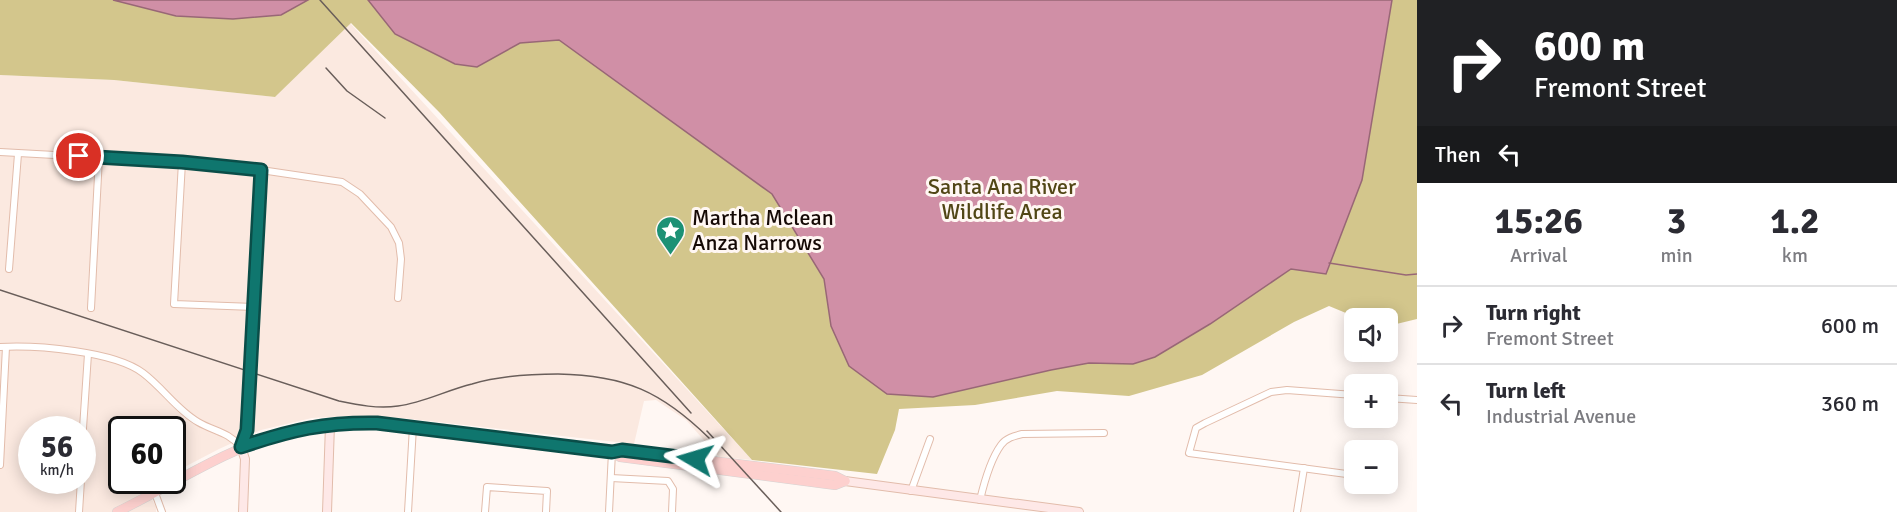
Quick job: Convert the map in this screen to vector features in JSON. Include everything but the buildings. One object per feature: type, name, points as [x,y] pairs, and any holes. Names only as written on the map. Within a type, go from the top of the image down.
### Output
[{"type":"main road","points":[[186,476],[241,447],[282,433],[330,425],[377,423],[612,452],[620,457],[825,484],[835,485],[845,482],[1079,512]]},
{"type":"main road","points":[[327,512],[330,425]]},
{"type":"main road","points":[[241,447],[245,459],[243,512]]},
{"type":"main road","points":[[117,512],[153,494]]},
{"type":"street","points":[[0,152],[182,162],[261,170],[342,182],[360,194],[391,227],[399,243],[398,298]]},
{"type":"street","points":[[9,269],[18,154]]},
{"type":"street","points":[[91,308],[99,157]]},
{"type":"street","points":[[182,162],[174,304],[254,307]]},
{"type":"street","points":[[0,465],[3,347],[44,347],[119,362],[142,372],[180,409],[198,422],[232,437],[241,447],[247,430],[261,170]]},
{"type":"street","points":[[84,416],[88,354]]},
{"type":"street","points":[[1344,394],[1287,390],[1271,392],[1196,428],[1189,453],[1344,474]]},
{"type":"street","points":[[1398,399],[1417,400]]},
{"type":"street","points":[[408,512],[413,427]]},
{"type":"street","points":[[980,500],[987,476],[1001,445],[1010,438],[1022,434],[1104,433]]},
{"type":"street","points":[[911,491],[930,439]]},
{"type":"street","points":[[609,512],[612,452]]},
{"type":"street","points":[[1297,512],[1304,468]]},
{"type":"street","points":[[611,478],[668,481],[673,489],[672,512]]},
{"type":"street","points":[[485,512],[487,487],[547,491],[546,512]]},
{"type":"street","points":[[79,512],[80,494]]},
{"type":"street","points":[[155,494],[162,512]]},
{"type":"shaded area","points":[[113,0],[308,0],[281,15],[233,19],[176,16]]},
{"type":"shaded area","name":"Santa Ana River Wildlife Area","points":[[368,0],[1392,0],[1362,180],[1326,274],[1291,269],[1210,324],[1155,357],[1133,364],[1089,363],[933,397],[887,394],[849,366],[831,326],[824,279],[772,194],[559,40],[520,43],[477,67],[455,64],[395,34]]},
{"type":"shaded area","points":[[350,23],[752,460],[719,457],[686,420],[656,400],[644,401],[634,444],[402,418],[348,416],[312,418],[261,430],[186,466],[186,416],[108,416],[108,494],[149,494],[156,512],[0,512],[0,75],[114,80],[275,97]]},
{"type":"green space","name":"Santa Ana River Wildlife Area","points":[[0,0],[1417,0],[1417,319],[1398,324],[1398,308],[1344,308],[1344,312],[1329,306],[1294,322],[1202,375],[1129,396],[1057,391],[975,405],[899,409],[895,430],[877,474],[752,460],[440,113],[351,23],[275,97],[114,80],[0,75]]},
{"type":"waterway","points":[[1329,263],[1406,275],[1417,274]]},
{"type":"railway","points":[[320,0],[691,413]]},
{"type":"railway","points":[[326,68],[347,91],[385,118]]},
{"type":"railway","points":[[0,290],[339,401],[391,407],[417,402],[493,379],[536,374],[582,375],[603,378],[641,389],[675,409],[709,438]]},
{"type":"railway","points":[[707,431],[781,512]]},
{"type":"place","name":"Martha Mclean Anza Narrows","points":[[671,256]]},
{"type":"route","points":[[79,156],[182,162],[261,170],[247,430],[241,447],[282,433],[306,428],[377,423],[612,452],[622,450],[695,459]]}]
